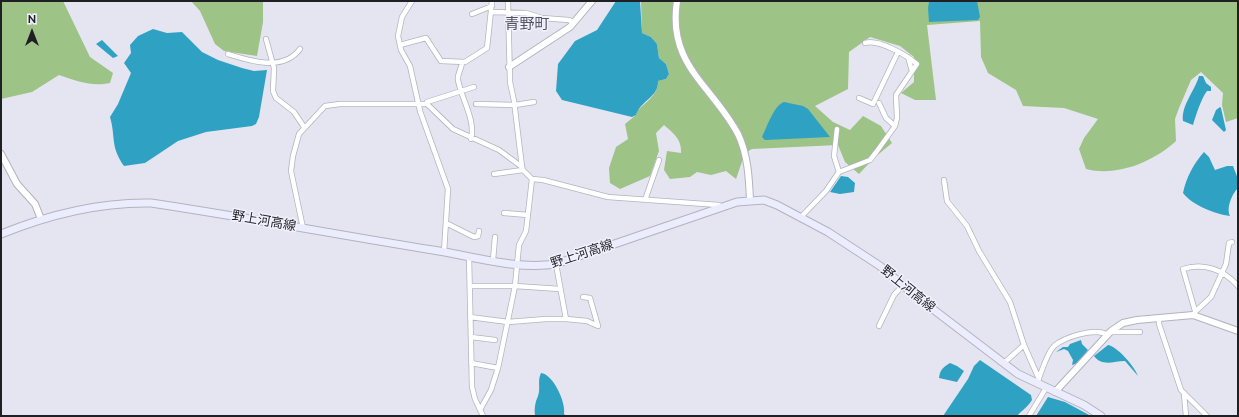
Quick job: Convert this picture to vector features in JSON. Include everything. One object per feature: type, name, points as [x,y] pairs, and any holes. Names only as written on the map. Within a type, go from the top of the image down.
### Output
[{"type":"main road","name":"野上河高線","points":[[1,234],[41,219],[113,205],[151,203],[469,257],[531,266],[556,264],[721,208],[750,200],[764,200],[854,248],[1004,363],[1038,381],[1046,388],[1084,405],[1102,416]]},
{"type":"street","points":[[412,1],[402,17],[398,36],[400,45],[410,66],[427,133],[448,189],[444,252]]},
{"type":"street","points":[[508,1],[509,67],[523,168]]},
{"type":"street","points":[[509,67],[560,35],[574,23],[592,1]]},
{"type":"street","points":[[677,1],[675,30],[678,45],[685,60],[738,134],[744,148],[749,177],[750,200]]},
{"type":"street","points":[[400,45],[426,38],[441,61],[462,62],[487,48],[492,3],[472,14]]},
{"type":"street","points":[[492,12],[526,13],[542,18],[569,20],[574,23]]},
{"type":"street","points":[[266,39],[273,64],[273,91],[276,98],[294,112],[304,127]]},
{"type":"street","points":[[800,218],[826,191],[839,172],[870,160],[895,126],[897,118],[896,96],[916,64],[908,57],[898,52],[873,42],[865,43]]},
{"type":"street","points":[[228,54],[244,59],[273,64],[295,56],[300,49]]},
{"type":"street","points":[[859,98],[873,104],[898,52]]},
{"type":"street","points":[[462,62],[458,80],[466,103],[472,130],[471,139]]},
{"type":"street","points":[[303,228],[291,171],[299,134],[325,106],[340,104],[427,104],[427,102],[474,87]]},
{"type":"street","points":[[476,104],[515,105],[534,102]]},
{"type":"street","points":[[879,103],[886,118],[895,126]]},
{"type":"street","points":[[427,104],[453,130],[499,150],[523,168],[532,179],[543,180],[597,195],[719,205],[721,208]]},
{"type":"street","points":[[837,129],[834,156],[839,172]]},
{"type":"street","points":[[1,154],[17,184],[35,204],[41,219]]},
{"type":"street","points":[[646,200],[659,160]]},
{"type":"street","points":[[494,174],[523,168]]},
{"type":"street","points":[[480,410],[491,390],[498,368],[515,286],[519,245],[526,232],[532,179]]},
{"type":"street","points":[[944,180],[947,201],[967,226],[979,252],[1010,302],[1038,381]]},
{"type":"street","points":[[504,213],[528,215]]},
{"type":"street","points":[[446,223],[474,237],[478,236],[479,231]]},
{"type":"street","points":[[493,260],[495,237]]},
{"type":"street","points":[[1194,313],[1211,297],[1226,264],[1229,243],[1232,242]]},
{"type":"street","points":[[469,257],[472,387],[475,399],[483,416]]},
{"type":"street","points":[[556,264],[566,319]]},
{"type":"street","points":[[1194,313],[1183,269],[1192,266],[1205,266],[1222,273],[1238,286]]},
{"type":"street","points":[[879,326],[894,295],[903,285]]},
{"type":"street","points":[[470,286],[515,286],[560,289]]},
{"type":"street","points":[[470,317],[508,322],[566,319],[587,321],[598,326],[590,298],[583,297]]},
{"type":"street","points":[[1055,392],[1109,334],[1123,324],[1137,320],[1159,319],[1194,313],[1238,331]]},
{"type":"street","points":[[1159,319],[1159,324],[1184,394],[1186,416]]},
{"type":"street","points":[[1038,381],[1053,347],[1068,339],[1083,334],[1140,332]]},
{"type":"street","points":[[470,337],[495,340]]},
{"type":"street","points":[[1004,363],[1024,345]]},
{"type":"street","points":[[471,363],[498,368]]},
{"type":"street","points":[[1029,416],[1046,388]]},
{"type":"street","points":[[1184,394],[1207,416]]},
{"type":"green space","points":[[1,1],[63,1],[90,57],[113,73],[110,83],[91,84],[59,75],[32,92],[1,99]]},
{"type":"green space","points":[[191,1],[263,1],[263,22],[257,56],[224,51],[215,44],[200,11]]},
{"type":"green space","points":[[641,1],[1238,1],[1238,118],[1226,122],[1222,105],[1223,93],[1201,72],[1191,80],[1175,119],[1176,141],[1167,149],[1146,161],[1122,169],[1098,171],[1086,169],[1079,149],[1084,138],[1098,119],[1064,108],[1023,106],[1016,90],[988,73],[981,57],[980,21],[927,25],[936,100],[915,100],[901,93],[914,82],[914,57],[900,46],[870,37],[849,52],[848,89],[815,106],[833,122],[850,130],[863,116],[881,126],[892,143],[874,158],[859,174],[845,162],[838,145],[752,149],[745,153],[736,179],[726,171],[711,175],[697,172],[690,177],[670,179],[664,170],[667,151],[681,153],[681,148],[676,137],[664,125],[656,133],[659,151],[650,176],[620,189],[610,183],[609,168],[616,147],[628,139],[625,124],[636,115],[637,111],[654,94],[658,86],[658,81],[666,79],[669,74],[666,64],[659,58],[657,44],[651,37],[642,33]]},
{"type":"water","points":[[616,1],[640,1],[642,33],[651,37],[657,44],[659,58],[666,64],[669,74],[666,79],[658,81],[656,91],[641,106],[636,115],[632,117],[562,100],[556,91],[558,64],[575,41],[597,30]]},
{"type":"water","points":[[926,1],[977,1],[980,17],[978,20],[929,22],[929,2]]},
{"type":"water","points":[[153,29],[167,33],[182,32],[202,52],[218,60],[254,71],[267,70],[259,117],[256,124],[252,126],[206,132],[178,141],[145,163],[124,166],[115,147],[110,117],[118,104],[131,73],[124,63],[131,53],[130,45],[138,36]]},
{"type":"water","points":[[102,40],[118,56],[113,58],[96,44]]},
{"type":"water","points":[[1199,76],[1203,76],[1206,83],[1211,87],[1211,91],[1207,91],[1203,98],[1193,125],[1183,121],[1183,115],[1186,104]]},
{"type":"water","points":[[784,102],[803,106],[808,109],[830,137],[765,140],[762,137],[771,117],[777,107]]},
{"type":"water","points":[[1220,107],[1226,130],[1224,132],[1212,120],[1216,110]]},
{"type":"water","points":[[1204,152],[1209,157],[1215,170],[1227,166],[1233,166],[1238,179],[1238,188],[1230,201],[1230,216],[1204,208],[1192,201],[1183,193],[1191,171]]},
{"type":"water","points":[[841,176],[848,177],[855,183],[854,192],[840,194],[830,192]]},
{"type":"water","points":[[1081,340],[1082,344],[1088,350],[1078,363],[1072,365],[1073,360],[1068,351],[1064,349],[1056,352],[1063,347],[1068,347],[1070,344]]},
{"type":"water","points":[[1108,345],[1116,349],[1126,358],[1138,376],[1125,361],[1108,363],[1097,359],[1094,356]]},
{"type":"water","points":[[980,360],[1031,395],[1032,400],[1017,416],[943,416],[968,379],[974,366]]},
{"type":"water","points":[[950,363],[964,371],[957,382],[939,378],[942,369]]},
{"type":"water","points":[[541,373],[550,378],[558,389],[563,403],[564,414],[566,416],[535,416],[535,406],[539,393],[539,379]]},
{"type":"water","points":[[1048,397],[1065,402],[1091,416],[1036,416]]},
{"type":"district","name":"青野町","points":[[527,24]]}]
